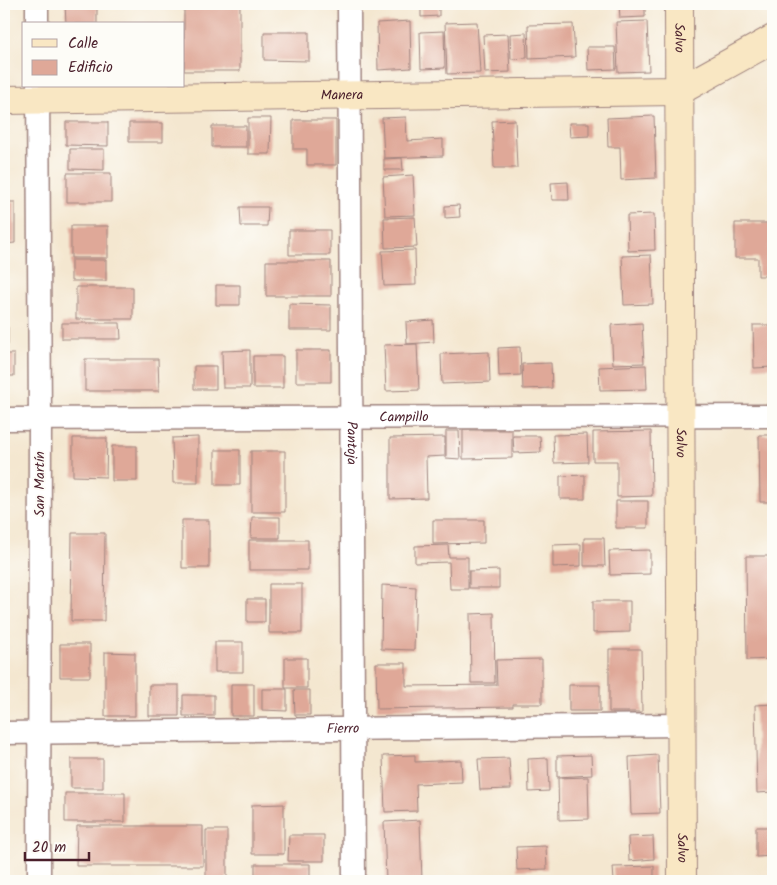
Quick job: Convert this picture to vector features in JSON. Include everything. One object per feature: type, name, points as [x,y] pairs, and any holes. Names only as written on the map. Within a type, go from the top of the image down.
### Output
[{"type":"main road","name":"Salvo","points":[[679,4],[682,881]]},
{"type":"main road","points":[[679,91],[773,39]]},
{"type":"main road","name":"Manera","points":[[4,100],[38,93],[350,96],[679,91]]},
{"type":"street","points":[[37,4],[37,22]]},
{"type":"street","name":"Pantoja","points":[[349,4],[354,881]]},
{"type":"street","name":"San Martín","points":[[38,93],[40,418],[39,881]]},
{"type":"street","name":"Campillo","points":[[4,418],[773,416]]},
{"type":"street","name":"Fierro","points":[[4,733],[681,725]]},
{"type":"building","points":[[4,4],[7,4],[7,24],[4,24]]},
{"type":"building","points":[[65,4],[97,4],[97,22],[66,22]]},
{"type":"building","points":[[184,4],[240,4],[240,71],[185,71]]},
{"type":"building","points":[[421,4],[439,4],[439,16],[421,17]]},
{"type":"building","points":[[619,4],[645,4],[645,17],[620,18]]},
{"type":"building","points":[[410,21],[411,68],[378,70],[377,23]]},
{"type":"building","points":[[647,21],[649,71],[618,72],[616,22]]},
{"type":"building","points":[[477,22],[480,73],[447,74],[445,23]]},
{"type":"building","points":[[573,24],[575,57],[529,59],[528,25]]},
{"type":"building","points":[[4,28],[7,28],[7,64],[4,64]]},
{"type":"building","points":[[444,31],[445,68],[421,69],[420,32]]},
{"type":"building","points":[[264,32],[309,32],[309,61],[264,60]]},
{"type":"building","points":[[526,33],[527,58],[511,59],[510,34]]},
{"type":"building","points":[[508,34],[510,72],[485,73],[483,35]]},
{"type":"building","points":[[587,47],[615,47],[616,69],[588,70]]},
{"type":"building","points":[[654,116],[656,178],[621,180],[620,147],[608,147],[607,118]]},
{"type":"building","points":[[406,117],[407,141],[443,139],[443,156],[384,158],[382,118]]},
{"type":"building","points":[[248,118],[271,118],[270,154],[248,154]]},
{"type":"building","points":[[293,120],[336,120],[336,165],[307,165],[307,149],[293,149]]},
{"type":"building","points":[[515,120],[517,168],[494,168],[492,121]]},
{"type":"building","points":[[66,122],[108,122],[108,146],[66,145]]},
{"type":"building","points":[[129,123],[163,123],[163,142],[129,142]]},
{"type":"building","points":[[569,123],[589,123],[589,136],[570,137]]},
{"type":"building","points":[[212,126],[246,126],[246,147],[212,147]]},
{"type":"building","points":[[70,149],[104,149],[104,170],[70,169]]},
{"type":"building","points":[[402,158],[403,170],[384,170],[384,159]]},
{"type":"building","points":[[67,173],[111,173],[111,202],[67,202]]},
{"type":"building","points":[[413,175],[415,215],[385,216],[383,177]]},
{"type":"building","points":[[568,182],[569,200],[552,200],[551,183]]},
{"type":"building","points":[[4,202],[15,202],[15,243],[4,244]]},
{"type":"building","points":[[459,205],[460,217],[445,218],[445,206]]},
{"type":"building","points":[[240,207],[268,207],[267,226],[241,226]]},
{"type":"building","points":[[654,214],[655,250],[628,251],[627,215]]},
{"type":"building","points":[[415,217],[417,247],[385,248],[384,218]]},
{"type":"building","points":[[735,223],[773,223],[773,276],[758,276],[758,258],[735,258]]},
{"type":"building","points":[[71,226],[108,226],[108,258],[71,258]]},
{"type":"building","points":[[289,230],[330,230],[330,255],[289,255]]},
{"type":"building","points":[[415,250],[416,285],[384,286],[382,251]]},
{"type":"building","points":[[651,255],[653,304],[624,305],[622,256]]},
{"type":"building","points":[[71,260],[106,260],[106,281],[71,281]]},
{"type":"building","points":[[266,261],[331,261],[331,296],[266,296]]},
{"type":"building","points":[[216,285],[240,285],[240,305],[216,305]]},
{"type":"building","points":[[76,287],[133,287],[133,319],[76,319]]},
{"type":"building","points":[[289,304],[331,305],[331,330],[289,330]]},
{"type":"building","points":[[433,320],[434,342],[407,344],[406,322]]},
{"type":"building","points":[[62,323],[120,323],[121,339],[62,339]]},
{"type":"building","points":[[642,323],[644,363],[613,364],[611,325]]},
{"type":"building","points":[[753,325],[773,325],[773,367],[754,368]]},
{"type":"building","points":[[4,327],[8,327],[8,345],[4,345]]},
{"type":"building","points":[[417,344],[419,390],[386,391],[384,345]]},
{"type":"building","points":[[520,347],[521,375],[499,376],[498,348]]},
{"type":"building","points":[[250,350],[250,388],[223,388],[222,351]]},
{"type":"building","points":[[296,350],[331,350],[331,382],[296,382]]},
{"type":"building","points":[[489,352],[490,382],[442,384],[441,354]]},
{"type":"building","points":[[4,354],[14,354],[14,376],[4,376]]},
{"type":"building","points":[[253,356],[283,356],[283,388],[253,388]]},
{"type":"building","points":[[85,359],[158,359],[159,391],[85,391]]},
{"type":"building","points":[[551,363],[552,388],[523,389],[522,364]]},
{"type":"building","points":[[646,365],[647,389],[600,390],[599,367]]},
{"type":"building","points":[[194,366],[216,366],[216,389],[194,389]]},
{"type":"building","points":[[463,430],[512,430],[512,458],[463,459]]},
{"type":"building","points":[[446,431],[459,431],[460,459],[446,458]]},
{"type":"building","points":[[651,431],[652,496],[617,497],[617,461],[593,461],[593,432]]},
{"type":"building","points":[[587,434],[588,462],[554,463],[553,435]]},
{"type":"building","points":[[759,435],[773,435],[773,502],[760,502]]},
{"type":"building","points":[[513,436],[540,436],[541,452],[514,453]]},
{"type":"building","points":[[198,437],[198,483],[173,483],[172,438]]},
{"type":"building","points":[[445,437],[445,456],[426,457],[427,498],[390,499],[390,438]]},
{"type":"building","points":[[73,438],[107,438],[106,477],[73,476]]},
{"type":"building","points":[[112,446],[137,446],[137,481],[112,481]]},
{"type":"building","points":[[215,450],[240,450],[240,485],[215,485]]},
{"type":"building","points":[[251,451],[285,451],[285,512],[251,512]]},
{"type":"building","points":[[585,475],[585,499],[560,499],[560,476]]},
{"type":"building","points":[[616,501],[648,501],[648,528],[616,528]]},
{"type":"building","points":[[252,517],[280,517],[280,538],[251,538]]},
{"type":"building","points":[[182,520],[209,520],[209,568],[182,568]]},
{"type":"building","points":[[433,520],[484,520],[484,543],[433,544]]},
{"type":"building","points":[[72,533],[105,533],[104,621],[71,621]]},
{"type":"building","points":[[584,538],[604,538],[605,566],[584,566]]},
{"type":"building","points":[[249,540],[308,540],[308,570],[249,570]]},
{"type":"building","points":[[581,544],[581,566],[553,567],[553,545]]},
{"type":"building","points":[[448,545],[449,557],[468,557],[468,589],[450,589],[449,562],[415,563],[415,546]]},
{"type":"building","points":[[650,550],[650,574],[610,575],[609,551]]},
{"type":"building","points":[[746,556],[773,556],[773,659],[747,660]]},
{"type":"building","points":[[499,570],[499,588],[469,588],[469,571]]},
{"type":"building","points":[[269,584],[302,584],[302,633],[269,633]]},
{"type":"building","points":[[382,585],[416,587],[414,650],[381,649]]},
{"type":"building","points":[[247,599],[265,599],[265,622],[247,622]]},
{"type":"building","points":[[593,601],[630,601],[630,632],[593,633]]},
{"type":"building","points":[[494,613],[495,683],[471,683],[470,614]]},
{"type":"building","points":[[215,642],[243,642],[243,672],[215,672]]},
{"type":"building","points":[[60,644],[90,644],[90,677],[60,677]]},
{"type":"building","points":[[609,649],[641,649],[642,712],[609,712]]},
{"type":"building","points":[[105,652],[135,653],[135,716],[105,716]]},
{"type":"building","points":[[285,658],[307,658],[307,688],[285,688]]},
{"type":"building","points":[[542,659],[542,704],[513,704],[513,707],[377,709],[376,663],[406,663],[406,686],[497,685],[496,660]]},
{"type":"building","points":[[231,684],[254,684],[254,716],[231,716]]},
{"type":"building","points":[[149,685],[179,685],[179,716],[149,716]]},
{"type":"building","points":[[569,685],[600,685],[600,711],[569,711]]},
{"type":"building","points":[[262,689],[287,689],[287,711],[262,710]]},
{"type":"building","points":[[294,690],[310,690],[310,715],[295,715]]},
{"type":"building","points":[[183,695],[214,695],[214,716],[183,716]]},
{"type":"building","points":[[773,704],[773,792],[757,793],[755,705]]},
{"type":"building","points":[[415,755],[415,762],[461,760],[462,782],[416,784],[417,811],[385,812],[383,756]]},
{"type":"building","points":[[591,755],[592,775],[557,777],[557,756]]},
{"type":"building","points":[[658,755],[660,813],[631,814],[629,757]]},
{"type":"building","points":[[509,758],[511,789],[480,790],[478,759]]},
{"type":"building","points":[[548,758],[549,791],[529,792],[528,759]]},
{"type":"building","points":[[71,759],[103,759],[103,788],[71,788]]},
{"type":"building","points":[[588,777],[589,819],[559,820],[558,778]]},
{"type":"building","points":[[65,793],[125,793],[125,822],[65,822]]},
{"type":"building","points":[[284,804],[284,854],[252,854],[252,805]]},
{"type":"building","points":[[420,820],[422,881],[386,881],[384,822]]},
{"type":"building","points":[[77,826],[203,826],[203,866],[76,866]]},
{"type":"building","points":[[756,827],[773,827],[773,856],[756,857]]},
{"type":"building","points":[[206,830],[227,830],[227,881],[206,881]]},
{"type":"building","points":[[289,835],[324,835],[324,861],[288,861]]},
{"type":"building","points":[[653,836],[654,859],[629,861],[628,837]]},
{"type":"building","points":[[546,846],[547,869],[517,870],[516,847]]},
{"type":"building","points":[[255,864],[310,864],[310,881],[255,881]]},
{"type":"building","points":[[654,866],[654,881],[614,881],[613,867]]}]
